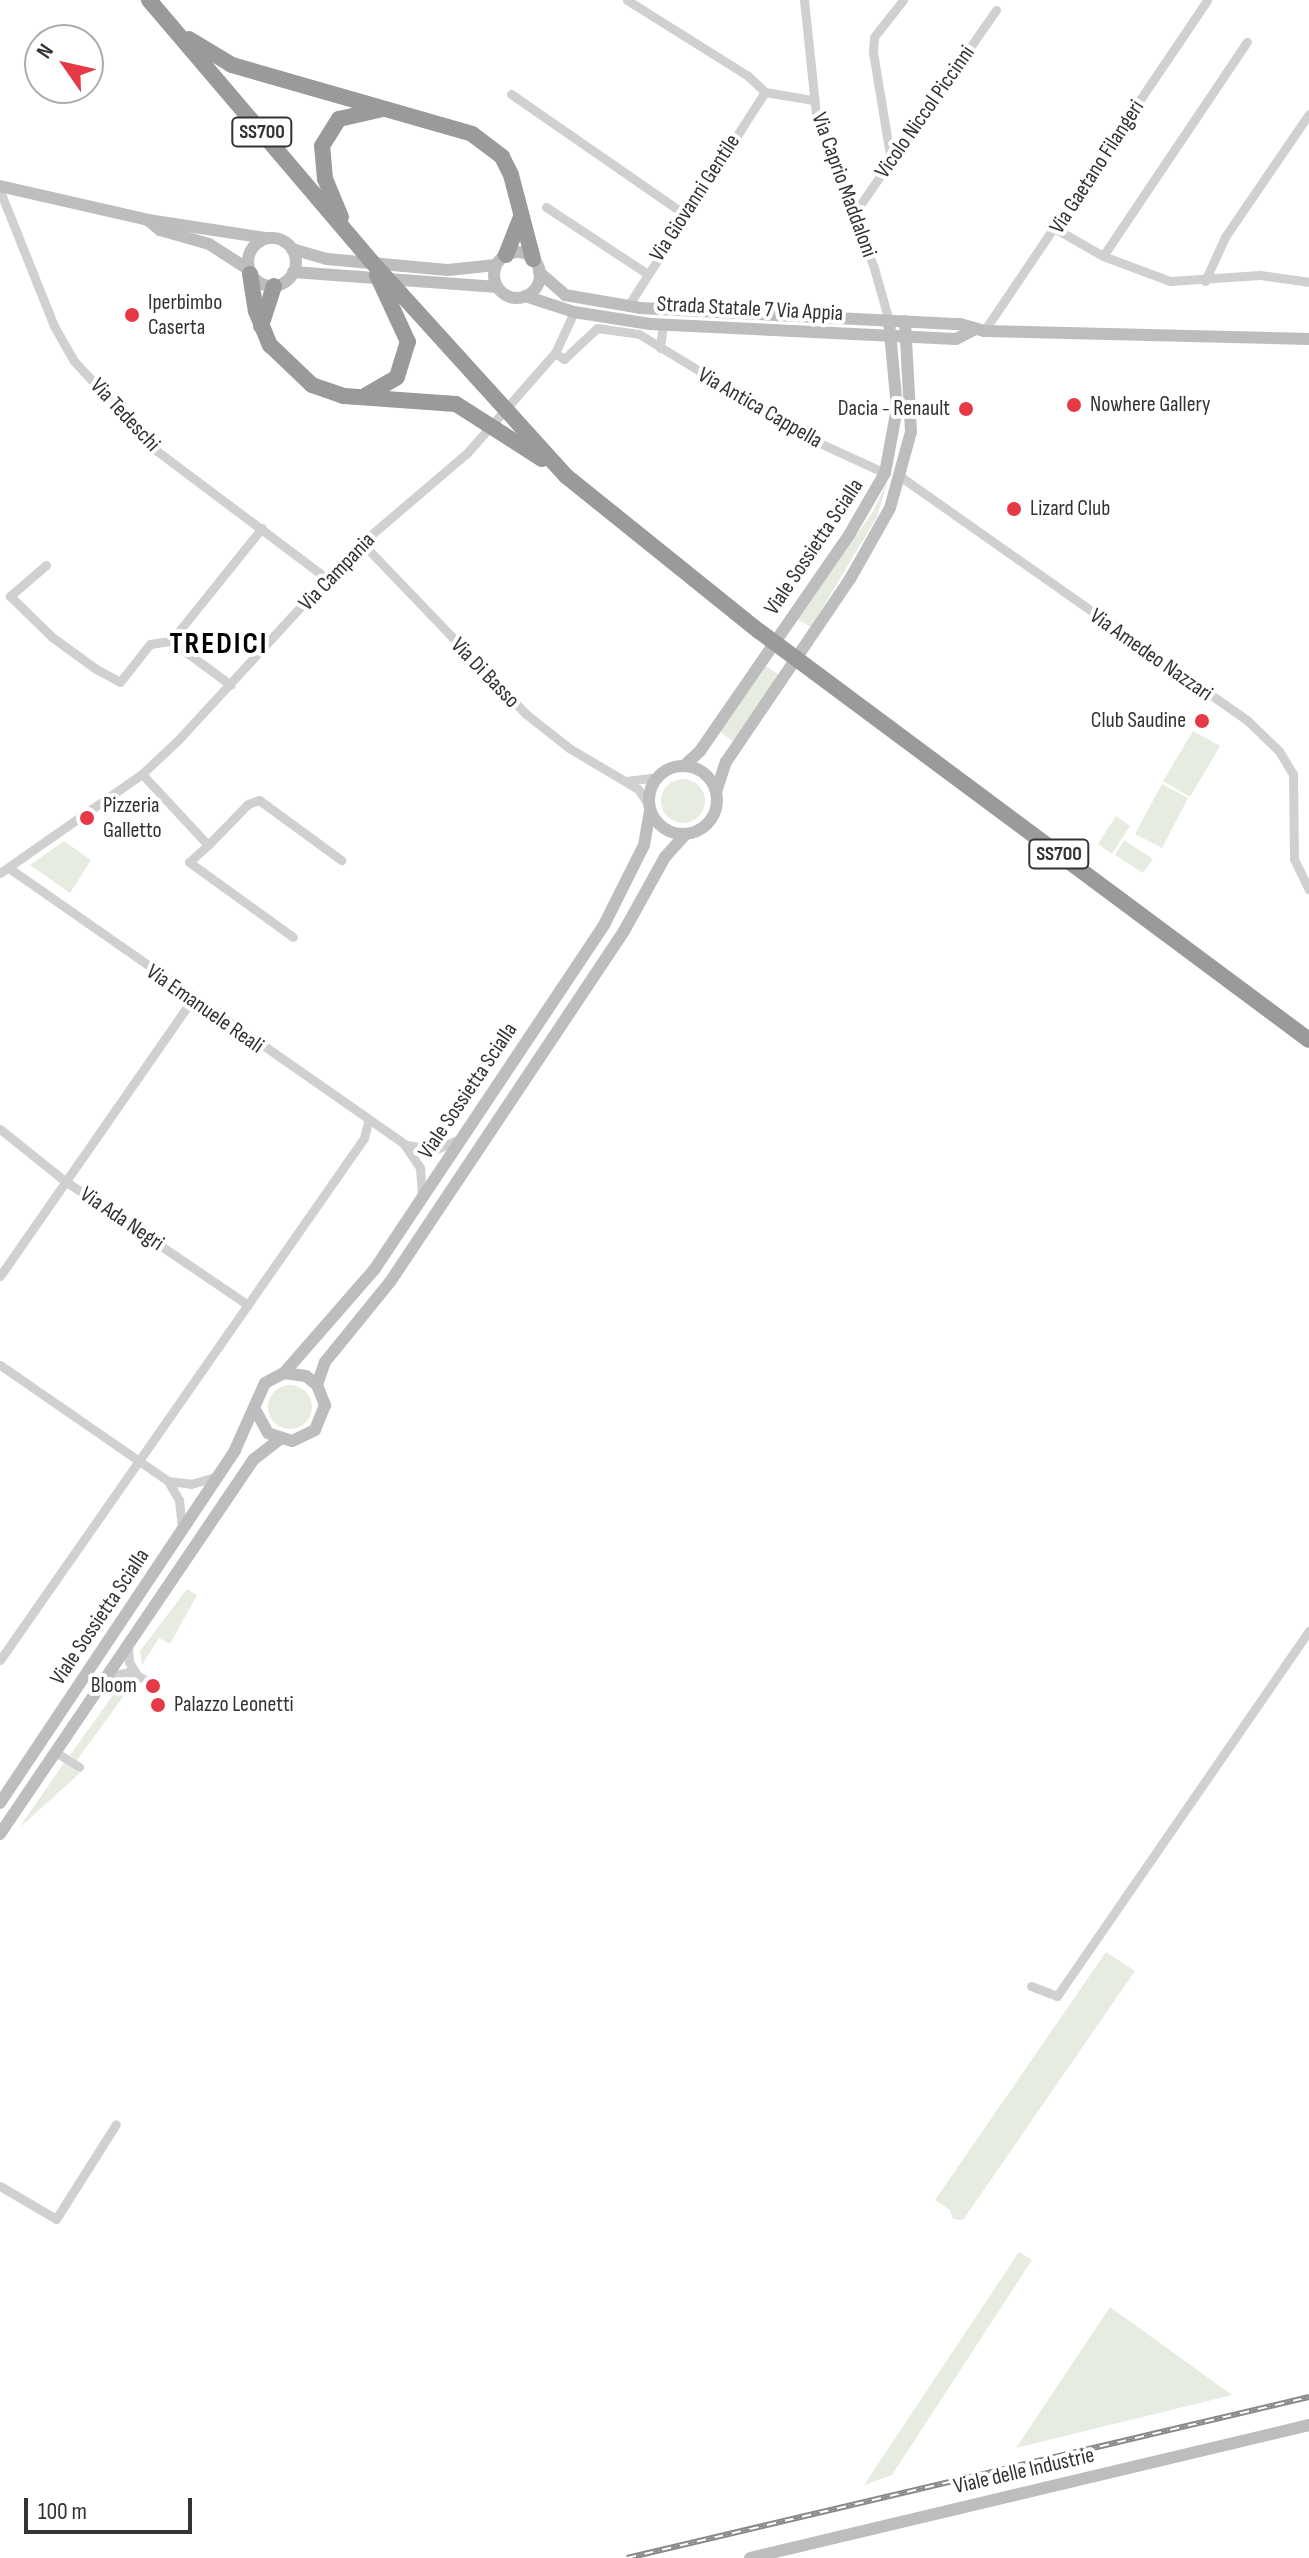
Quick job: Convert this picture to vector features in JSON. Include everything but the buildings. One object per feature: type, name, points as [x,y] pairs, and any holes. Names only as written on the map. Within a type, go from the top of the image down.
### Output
[{"type":"highway","name":"SS700","points":[[149,0],[517,433],[783,650],[1309,1040]]},
{"type":"highway","points":[[177,32],[232,65],[393,108]]},
{"type":"highway","name":"SS700","points":[[347,232],[325,179],[322,146],[339,119],[393,108],[472,134],[502,157],[518,190],[536,266]]},
{"type":"highway","points":[[501,260],[523,208]]},
{"type":"highway","name":"SS700","points":[[363,397],[397,377],[408,342],[372,262]]},
{"type":"highway","points":[[249,271],[261,328],[283,362],[305,380],[328,391],[363,397],[456,404],[517,433]]},
{"type":"highway","points":[[261,328],[274,286]]},
{"type":"street","points":[[627,0],[748,76],[765,92],[813,100]]},
{"type":"street","name":"Via Caprio Maddaloni","points":[[804,0],[813,100],[826,150],[853,215],[889,321]]},
{"type":"street","points":[[891,161],[873,52],[874,37],[903,0]]},
{"type":"street","name":"Via Gaetano Filangeri","points":[[979,330],[1056,229],[1207,0]]},
{"type":"street","name":"Vicolo Niccol Piccinni","points":[[853,215],[996,10]]},
{"type":"street","points":[[1103,256],[1247,42]]},
{"type":"street","name":"Via Giovanni Gentile","points":[[628,306],[646,273],[765,92]]},
{"type":"street","points":[[511,94],[686,215]]},
{"type":"street","points":[[1205,281],[1225,237],[1309,114]]},
{"type":"street","name":"Strada Statale 7 Via Appia","points":[[2,188],[148,220],[281,239],[292,249],[327,259],[448,270],[523,253],[565,295],[628,306],[905,321],[979,330],[1309,339]]},
{"type":"street","name":"Via Tedeschi","points":[[2,188],[48,313],[74,361],[157,451],[326,578]]},
{"type":"street","points":[[546,207],[646,273]]},
{"type":"street","name":"Strada Statale 7 Via Appia","points":[[148,220],[160,230],[209,244],[274,286]]},
{"type":"street","points":[[1056,229],[1103,256],[1170,281],[1260,275],[1309,282]]},
{"type":"street","points":[[249,271],[250,250],[266,238]]},
{"type":"street","points":[[274,286],[293,272],[292,249]]},
{"type":"street","points":[[497,287],[501,260]]},
{"type":"street","points":[[525,296],[536,287],[536,266]]},
{"type":"street","name":"Strada Statale 7 Via Appia","points":[[293,272],[497,287],[510,297],[525,296],[574,312],[663,325],[961,339],[979,330]]},
{"type":"street","name":"Via Campania","points":[[5,871],[142,774],[231,685],[326,578],[467,453],[555,353],[574,312]]},
{"type":"street","name":"Viale Sossietta Scialla","points":[[0,1803],[220,1475],[256,1411],[265,1383],[284,1373],[352,1300],[618,902],[644,845],[657,777],[684,766],[700,751],[849,535],[885,473],[897,408],[889,321]]},
{"type":"street","name":"Viale Sossietta Scialla","points":[[0,1834],[253,1460],[279,1440],[305,1438],[319,1425],[325,1405],[317,1385],[325,1362],[390,1282],[624,931],[665,857],[685,835],[712,818],[716,792],[726,762],[870,547],[901,477],[912,405],[905,321]]},
{"type":"street","points":[[660,348],[663,325]]},
{"type":"street","name":"Via Campania","points":[[555,353],[564,359],[597,328],[630,331],[660,348]]},
{"type":"street","name":"Via Antica Cappella","points":[[660,348],[811,439],[885,473]]},
{"type":"street","name":"Via Amedeo Nazzari","points":[[901,477],[1248,721],[1279,751],[1293,774],[1292,834],[1309,890]]},
{"type":"street","points":[[46,565],[10,596],[52,637],[96,669],[120,682],[150,644],[171,641],[262,528]]},
{"type":"street","name":"Via Di Basso","points":[[362,543],[526,714],[569,748],[626,781],[649,807]]},
{"type":"street","points":[[171,641],[231,685]]},
{"type":"street","points":[[684,766],[704,773],[716,792]]},
{"type":"street","points":[[142,774],[208,845]]},
{"type":"street","points":[[626,781],[657,777]]},
{"type":"street","points":[[293,937],[189,862],[248,804],[259,800],[341,860]]},
{"type":"street","points":[[649,807],[666,830],[685,835]]},
{"type":"street","name":"Via Emanuele Reali","points":[[5,871],[404,1144],[434,1150],[460,1139]]},
{"type":"street","points":[[0,1276],[192,1000]]},
{"type":"street","points":[[0,1660],[364,1138],[368,1122]]},
{"type":"street","name":"Via Ada Negri","points":[[0,1129],[65,1181],[248,1305]]},
{"type":"street","points":[[404,1144],[420,1168],[422,1196]]},
{"type":"street","points":[[0,1365],[168,1481],[179,1500],[182,1529]]},
{"type":"street","points":[[284,1373],[306,1376],[317,1385]]},
{"type":"street","points":[[256,1411],[263,1428],[279,1440]]},
{"type":"street","points":[[168,1481],[191,1484],[220,1475]]},
{"type":"street","points":[[1031,1986],[1057,1996],[1309,1631]]},
{"type":"street","points":[[107,1677],[123,1672],[142,1678],[129,1662],[128,1646]]},
{"type":"street","points":[[57,1753],[78,1766]]},
{"type":"street","points":[[0,2186],[56,2219],[116,2124]]},
{"type":"street","name":"Viale delle Industrie","points":[[750,2558],[1309,2425]]},
{"type":"shaded area","points":[[888,480],[877,517],[811,627],[797,619],[872,513]]},
{"type":"shaded area","points":[[766,666],[779,675],[733,741],[720,732]]},
{"type":"shaded area","points":[[1193,731],[1220,746],[1190,797],[1163,781]]},
{"type":"shaded area","points":[[683,779],[699,785],[705,801],[699,817],[683,823],[667,817],[661,801],[667,785]]},
{"type":"shaded area","points":[[1162,784],[1188,798],[1162,848],[1135,834]]},
{"type":"shaded area","points":[[1116,816],[1130,826],[1112,854],[1098,844]]},
{"type":"shaded area","points":[[1124,840],[1153,859],[1143,873],[1115,855]]},
{"type":"shaded area","points":[[64,841],[91,860],[70,893],[30,865]]},
{"type":"shaded area","points":[[290,1385],[305,1392],[312,1407],[305,1422],[290,1429],[275,1422],[268,1407],[275,1392]]},
{"type":"shaded area","points":[[187,1589],[197,1595],[170,1644],[159,1638],[142,1665],[140,1651]]},
{"type":"shaded area","points":[[122,1683],[131,1686],[77,1760],[70,1755]]},
{"type":"shaded area","points":[[64,1763],[80,1773],[19,1828]]},
{"type":"shaded area","points":[[1106,1952],[1135,1971],[963,2220],[953,2219],[950,2210],[935,2200]]},
{"type":"shaded area","points":[[1019,2252],[1032,2260],[892,2475],[864,2485]]},
{"type":"shaded area","points":[[1110,2307],[1232,2395],[1016,2448]]},
{"type":"railway","points":[[627,2558],[1309,2397]]},
{"type":"place","name":"Iperbimbo Caserta","points":[[132,315]]},
{"type":"place","name":"Nowhere Gallery","points":[[1074,405]]},
{"type":"place","name":"Dacia - Renault","points":[[966,409]]},
{"type":"place","name":"Lizard Club","points":[[1014,509]]},
{"type":"place","name":"Club Saudine","points":[[1202,721]]},
{"type":"place","name":"Pizzeria Galletto","points":[[87,818]]},
{"type":"place","name":"Bloom","points":[[153,1686]]},
{"type":"place","name":"Palazzo Leonetti","points":[[158,1705]]},
{"type":"district","name":"TREDICI","points":[[219,644]]}]
